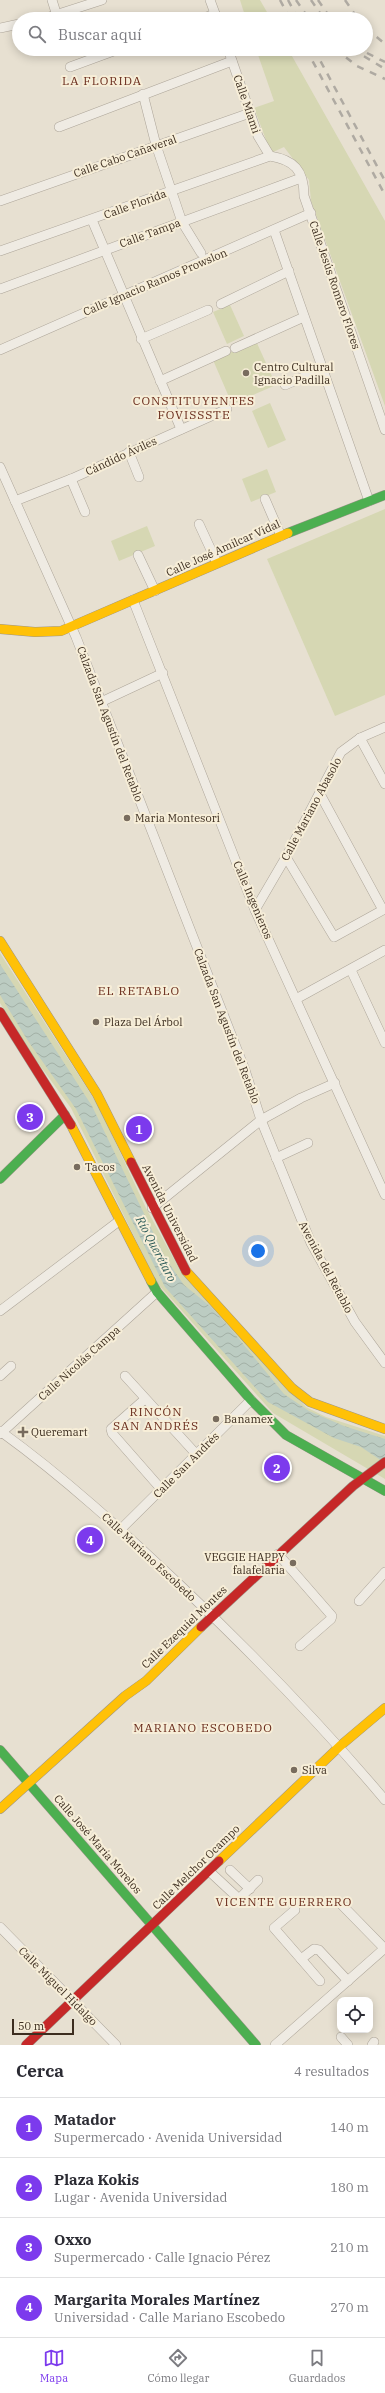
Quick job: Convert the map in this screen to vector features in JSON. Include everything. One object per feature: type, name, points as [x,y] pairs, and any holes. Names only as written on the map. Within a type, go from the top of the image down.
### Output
[{"type":"main road","name":"Calle José Amilcar Vidal","points":[[0,629],[36,632],[61,632],[217,563],[385,495]]},
{"type":"main road","name":"Calle José Amilcar Vidal","points":[[0,625],[71,627]]},
{"type":"main road","name":"Avenida Universidad","points":[[0,941],[98,1094],[152,1208],[184,1268],[292,1388],[310,1402],[385,1429]]},
{"type":"main road","points":[[0,1012],[66,1115],[119,1221],[157,1292],[251,1400],[286,1435],[385,1490]]},
{"type":"main road","points":[[0,1179],[66,1115]]},
{"type":"main road","name":"Calle Ezequiel Montes","points":[[0,1809],[125,1696],[146,1681],[278,1554],[363,1479],[382,1465]]},
{"type":"main road","name":"Calle Melchor Ocampo","points":[[26,2045],[340,1746],[385,1708]]},
{"type":"main road","name":"Calle José María Morelos","points":[[0,1750],[256,2045]]},
{"type":"street","points":[[52,0],[56,12]]},
{"type":"street","points":[[68,12],[102,0]]},
{"type":"street","points":[[210,0],[214,12]]},
{"type":"street","points":[[0,28],[12,25]]},
{"type":"street","points":[[70,66],[99,56]]},
{"type":"street","name":"Calle Miami","points":[[230,56],[263,148],[270,156]]},
{"type":"street","points":[[60,127],[232,61]]},
{"type":"street","points":[[143,94],[156,145],[182,222],[200,253]]},
{"type":"street","name":"Calle Cabo Cañaveral","points":[[0,201],[250,113]]},
{"type":"street","name":"Calle Jesús Romero Flores","points":[[270,156],[286,159],[295,167],[301,178],[311,213],[385,430]]},
{"type":"street","name":"Calle Florida","points":[[0,251],[172,192],[270,156]]},
{"type":"street","name":"Calle Tampa","points":[[0,289],[301,178]]},
{"type":"street","name":"Calle Ignacio Ramos Prowslon","points":[[0,350],[123,295],[198,265],[311,213]]},
{"type":"street","points":[[92,220],[103,250],[181,429]]},
{"type":"street","points":[[274,230],[368,501]]},
{"type":"street","points":[[221,304],[289,271]]},
{"type":"street","points":[[141,339],[208,310]]},
{"type":"street","points":[[160,381],[304,317]]},
{"type":"street","points":[[286,385],[322,370]]},
{"type":"street","name":"Cándido Áviles","points":[[15,501],[71,479],[181,429],[227,410]]},
{"type":"street","points":[[130,452],[139,477]]},
{"type":"street","name":"Calzada San Agustín del Retablo","points":[[0,467],[71,627],[101,702],[245,1070],[261,1120]]},
{"type":"street","points":[[71,479],[85,512]]},
{"type":"street","points":[[265,499],[281,536]]},
{"type":"street","points":[[199,524],[217,563]]},
{"type":"street","points":[[138,555],[156,591]]},
{"type":"street","name":"Calle Ingenieros","points":[[133,600],[256,910],[385,1195]]},
{"type":"street","points":[[101,702],[163,673]]},
{"type":"street","name":"Calle Mariano Abasolo","points":[[256,910],[320,794],[341,752],[360,738],[385,727]]},
{"type":"street","points":[[360,738],[385,784]]},
{"type":"street","points":[[286,857],[334,937],[383,910],[320,794]]},
{"type":"street","points":[[296,999],[385,950]]},
{"type":"street","points":[[351,970],[385,1043]]},
{"type":"street","points":[[152,1208],[261,1120],[301,1098],[335,1083]]},
{"type":"street","name":"Avenida del Retablo","points":[[261,1120],[311,1243],[356,1322],[385,1363]]},
{"type":"street","points":[[276,1158],[308,1143]]},
{"type":"street","points":[[0,1311],[119,1221]]},
{"type":"street","name":"Calle Nicolás Campa","points":[[1,1432],[157,1292]]},
{"type":"street","points":[[0,1376],[11,1366]]},
{"type":"street","points":[[125,1376],[144,1399],[196,1455]]},
{"type":"street","points":[[144,1399],[111,1429],[112,1433],[162,1490]]},
{"type":"street","name":"Calle San Andrés","points":[[121,1529],[251,1400]]},
{"type":"street","name":"Calle Mariano Escobedo","points":[[1,1432],[121,1529],[212,1616],[340,1746],[385,1800]]},
{"type":"street","points":[[278,1554],[332,1616],[331,1619],[300,1646]]},
{"type":"street","points":[[359,1601],[385,1572]]},
{"type":"street","points":[[230,1870],[250,1888]]},
{"type":"street","points":[[209,1872],[237,1897],[241,1897],[258,1880]]},
{"type":"street","points":[[275,2045],[385,1949],[339,1902]]},
{"type":"street","points":[[295,1910],[274,1928],[320,1980]]},
{"type":"street","name":"Calle Miguel Hidalgo","points":[[0,1927],[116,2045]]},
{"type":"street","points":[[301,1959],[309,1951],[314,1949],[319,1950],[348,1981]]},
{"type":"street","points":[[342,2037],[348,2045]]},
{"type":"green space","points":[[240,0],[260,0],[267,12],[244,12]]},
{"type":"green space","points":[[258,56],[292,56],[385,221],[385,406],[311,201],[309,180],[284,147],[271,153],[254,108],[274,101]]},
{"type":"green space","points":[[230,305],[244,336],[227,344],[213,312]]},
{"type":"green space","points":[[256,341],[276,385],[232,404],[213,360]]},
{"type":"green space","points":[[270,403],[286,440],[268,448],[252,411]]},
{"type":"green space","points":[[267,469],[276,492],[251,502],[242,479]]},
{"type":"green space","points":[[385,509],[385,695],[335,716],[267,559]]},
{"type":"green space","points":[[147,526],[155,546],[119,561],[111,541]]},
{"type":"green space","points":[[0,953],[99,1107],[146,1208],[181,1272],[306,1407],[326,1417],[385,1436],[385,1479],[273,1413],[157,1283],[71,1108],[30,1052],[0,1003]]},
{"type":"water","name":"Río Querétaro","points":[[0,964],[92,1106],[166,1259],[184,1285],[210,1306],[284,1394],[309,1411],[344,1426],[385,1439],[385,1463],[361,1447],[334,1438],[268,1402],[165,1287],[76,1109],[28,1041],[0,995]]},
{"type":"railway","points":[[280,0],[286,12]]},
{"type":"railway","points":[[288,0],[294,12]]},
{"type":"railway","points":[[296,0],[304,12]]},
{"type":"railway","points":[[311,0],[319,12]]},
{"type":"railway","points":[[318,0],[326,12]]},
{"type":"railway","points":[[345,0],[353,12]]},
{"type":"railway","points":[[373,34],[385,44]]},
{"type":"railway","points":[[310,56],[385,195]]},
{"type":"railway","points":[[318,56],[385,181]]},
{"type":"railway","points":[[344,56],[357,66],[385,79]]},
{"type":"railway","points":[[364,56],[385,69]]},
{"type":"railway","points":[[373,56],[385,62]]},
{"type":"traffic: fast","points":[[288,533],[385,495]]},
{"type":"traffic: fast","points":[[0,1179],[65,1115]]},
{"type":"traffic: fast","points":[[151,1281],[157,1292],[251,1400],[286,1435],[385,1491]]},
{"type":"traffic: fast","points":[[0,1750],[256,2045]]},
{"type":"traffic: slow","points":[[0,629],[35,632],[61,631],[288,533]]},
{"type":"traffic: slow","points":[[0,941],[97,1094],[131,1162]]},
{"type":"traffic: slow","points":[[71,1125],[151,1281]]},
{"type":"traffic: slow","points":[[186,1271],[292,1388],[310,1402],[385,1429]]},
{"type":"traffic: slow","points":[[0,1809],[125,1696],[146,1681],[201,1627]]},
{"type":"traffic: slow","points":[[219,1861],[340,1746],[385,1708]]},
{"type":"traffic: jam","points":[[0,1012],[71,1125]]},
{"type":"traffic: jam","points":[[131,1162],[186,1271]]},
{"type":"traffic: jam","points":[[201,1627],[353,1486],[385,1462]]},
{"type":"traffic: jam","points":[[26,2045],[219,1861]]},
{"type":"place","name":"Centro Cultural Ignacio Padilla","points":[[246,373]]},
{"type":"place","name":"Maria Montesori","points":[[127,818]]},
{"type":"place","name":"Plaza Del Árbol","points":[[96,1022]]},
{"type":"place","name":"Oxxo","points":[[30,1117]]},
{"type":"place","name":"Matador","points":[[139,1129]]},
{"type":"place","name":"Tacos","points":[[77,1167]]},
{"type":"place","name":"Banamex","points":[[216,1419]]},
{"type":"place","name":"Queremart","points":[[23,1432]]},
{"type":"place","name":"Plaza Kokis","points":[[277,1468]]},
{"type":"place","name":"Margarita Morales Martínez","points":[[90,1540]]},
{"type":"place","name":"VEGGIE HAPPY falafelaria","points":[[293,1563]]},
{"type":"place","name":"Silva","points":[[294,1770]]},
{"type":"district","name":"LA FLORIDA","points":[[102,81]]},
{"type":"district","name":"CONSTITUYENTES FOVISSSTE","points":[[194,408]]},
{"type":"district","name":"EL RETABLO","points":[[139,991]]},
{"type":"district","name":"RINCÓN SAN ANDRÉS","points":[[156,1419]]},
{"type":"district","name":"MARIANO ESCOBEDO","points":[[203,1728]]},
{"type":"district","name":"VICENTE GUERRERO","points":[[284,1902]]}]
